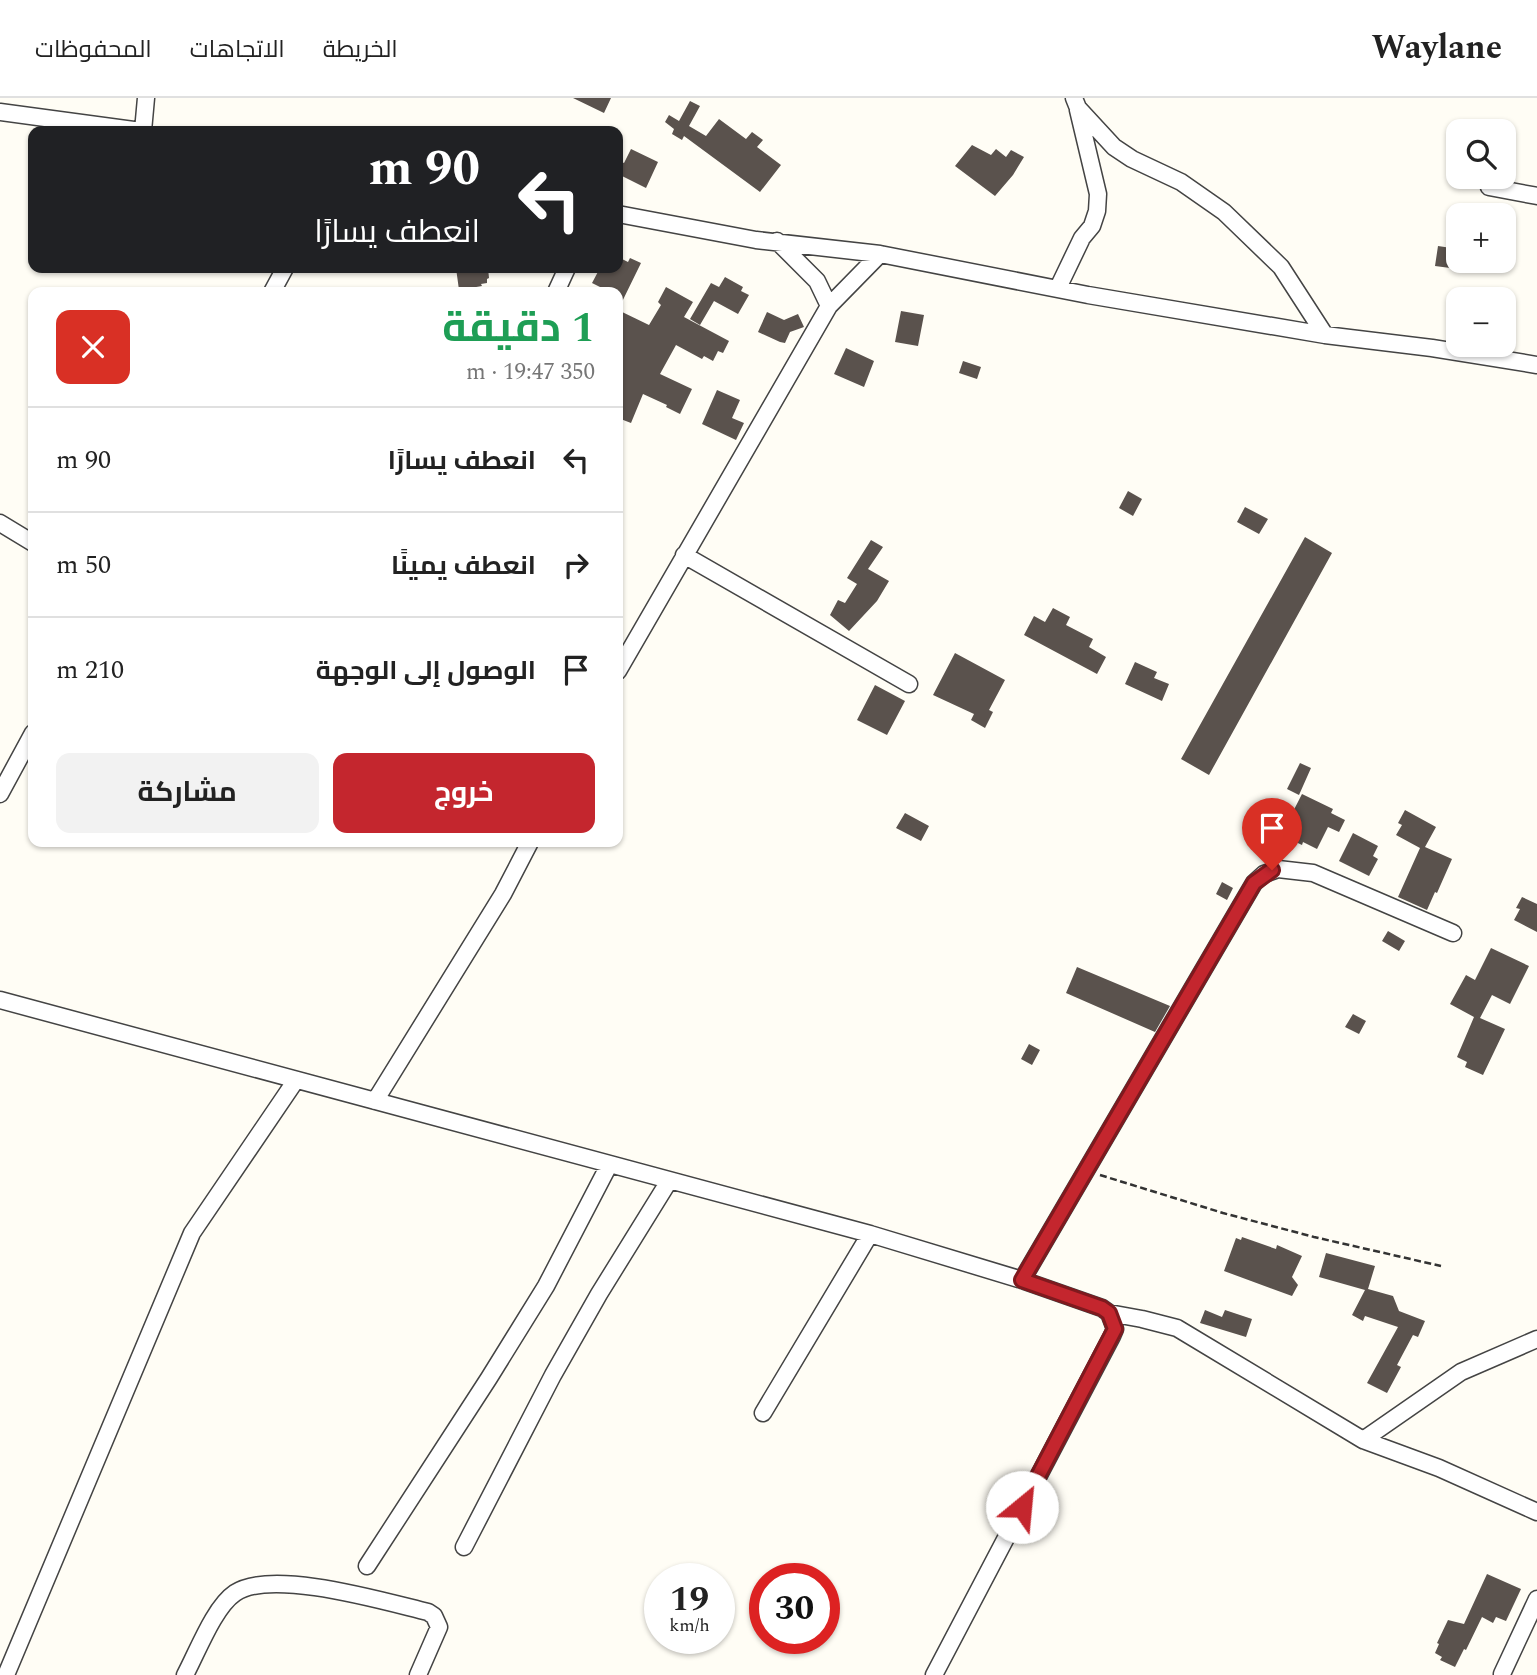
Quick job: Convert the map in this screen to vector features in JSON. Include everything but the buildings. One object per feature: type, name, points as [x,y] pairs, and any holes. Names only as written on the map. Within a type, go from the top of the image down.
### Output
[{"type":"street","points":[[143,126],[146,98]]},
{"type":"street","points":[[1058,288],[1082,238],[1092,226],[1097,211],[1098,194],[1076,103]]},
{"type":"street","points":[[1076,103],[1114,147],[1132,159],[1181,182],[1224,212],[1281,267],[1325,335]]},
{"type":"street","points":[[0,112],[105,126]]},
{"type":"street","points":[[1500,189],[1537,196]]},
{"type":"street","points":[[623,215],[755,240],[880,254],[1325,335],[1432,348],[1537,365]]},
{"type":"street","points":[[777,242],[817,281],[829,306]]},
{"type":"street","points":[[623,662],[829,306],[849,289],[880,254]]},
{"type":"street","points":[[0,523],[28,540]]},
{"type":"street","points":[[684,555],[909,684]]},
{"type":"street","points":[[0,794],[28,742]]},
{"type":"street","points":[[375,1101],[503,894],[527,847]]},
{"type":"street","points":[[1022,1280],[1254,883],[1264,874],[1278,869],[1313,873],[1453,933]]},
{"type":"street","points":[[0,1000],[870,1234],[1022,1280],[1102,1308],[1109,1313],[1177,1328],[1363,1440],[1439,1468],[1537,1512]]},
{"type":"street","points":[[6,1675],[192,1233],[296,1080]]},
{"type":"street","points":[[367,1566],[546,1286],[609,1165]]},
{"type":"street","points":[[464,1547],[599,1294],[670,1181]]},
{"type":"street","points":[[763,1413],[870,1234]]},
{"type":"street","points":[[934,1675],[1112,1336],[1115,1329],[1109,1313]]},
{"type":"street","points":[[1363,1440],[1461,1372],[1537,1339]]},
{"type":"street","points":[[185,1675],[215,1619],[234,1594],[248,1587],[268,1585],[321,1586],[428,1612],[434,1616],[439,1628],[418,1675]]},
{"type":"street","points":[[1502,1674],[1537,1599]]},
{"type":"path","points":[[1086,1172],[1223,1213],[1441,1266]]},
{"type":"route","points":[[1022,1507],[1115,1329],[1109,1313],[1102,1308],[1022,1280],[1254,883],[1272,870]]}]
